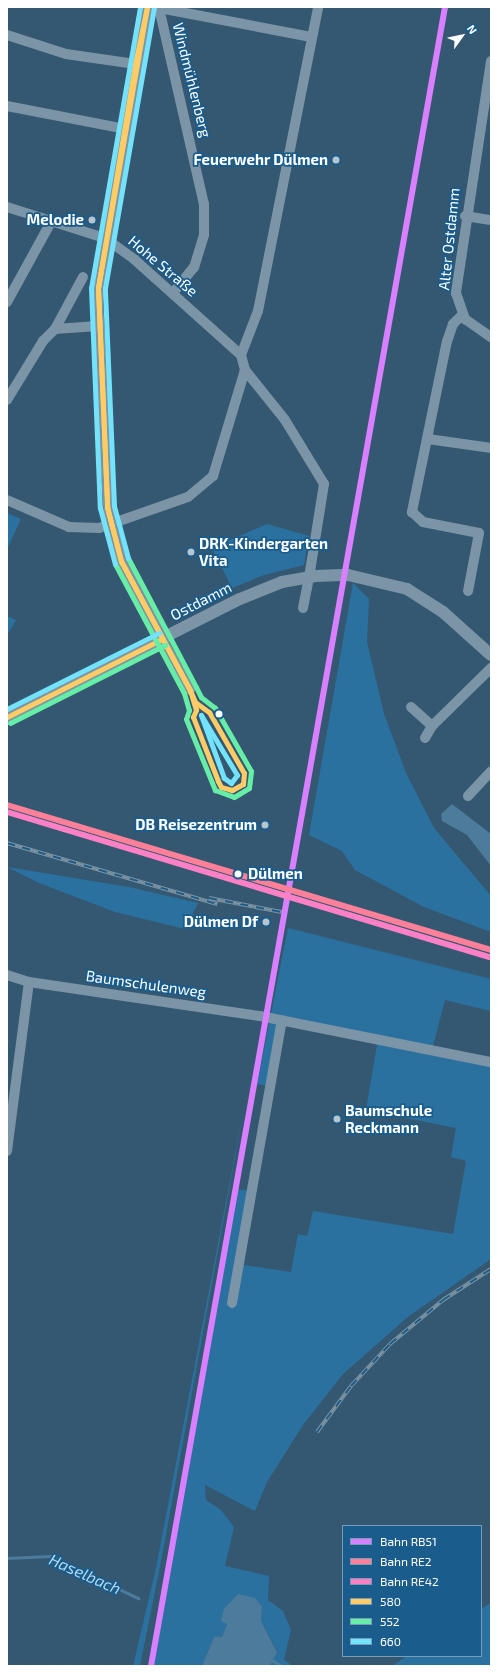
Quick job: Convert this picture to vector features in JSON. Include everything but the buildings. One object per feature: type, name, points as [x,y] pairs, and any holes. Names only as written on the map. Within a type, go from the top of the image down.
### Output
[{"type":"street","points":[[190,690],[121,561],[110,524],[98,326],[98,288],[105,238],[135,64],[153,7],[311,37]]},
{"type":"street","name":"Windmühlenberg","points":[[153,7],[203,190],[204,235],[194,267],[173,293]]},
{"type":"street","points":[[304,608],[324,484],[285,420],[245,370],[241,355],[258,311],[318,7]]},
{"type":"street","points":[[7,35],[66,54],[135,64]]},
{"type":"street","name":"Alter Ostdamm","points":[[462,315],[456,287],[465,216],[491,60]]},
{"type":"street","points":[[7,106],[125,129]]},
{"type":"street","name":"Hohe Straße","points":[[7,206],[51,222],[105,238],[173,293],[241,355]]},
{"type":"street","points":[[465,216],[491,220]]},
{"type":"street","points":[[7,302],[51,222]]},
{"type":"street","points":[[7,400],[43,341],[55,329],[83,277]]},
{"type":"street","points":[[468,591],[479,533],[423,522],[412,512],[428,439],[446,341],[452,324],[462,315],[491,337]]},
{"type":"street","points":[[55,329],[98,326]]},
{"type":"street","points":[[7,500],[69,527],[99,528],[188,497],[205,485],[221,455],[245,370]]},
{"type":"street","points":[[428,439],[491,448]]},
{"type":"street","name":"Ostdamm","points":[[7,717],[270,586],[315,576],[348,575],[407,589],[443,612],[491,655]]},
{"type":"street","points":[[425,738],[432,726],[491,668]]},
{"type":"street","points":[[411,707],[432,726]]},
{"type":"street","points":[[468,796],[491,771]]},
{"type":"street","name":"Baumschulenweg","points":[[7,976],[29,982],[282,1020],[491,1062]]},
{"type":"street","points":[[7,1151],[29,982]]},
{"type":"street","points":[[232,1303],[282,1020]]},
{"type":"shaded area","points":[[7,513],[21,519],[7,549]]},
{"type":"shaded area","points":[[267,524],[309,536],[304,565],[264,575],[232,588],[212,548]]},
{"type":"shaded area","points":[[353,583],[369,599],[367,642],[384,714],[406,773],[434,828],[491,896],[491,932],[424,907],[355,870],[342,851],[309,835]]},
{"type":"shaded area","points":[[7,616],[16,620],[9,632],[7,631]]},
{"type":"shaded area","points":[[452,804],[491,834],[491,866],[467,835],[442,821],[441,814]]},
{"type":"shaded area","points":[[7,867],[129,887],[198,903],[185,929],[115,912],[39,883]]},
{"type":"shaded area","points":[[288,928],[491,979],[491,1011],[445,1000],[432,1050],[491,1062],[491,1259],[409,1316],[343,1374],[303,1425],[267,1482],[255,1511],[205,1485],[206,1500],[221,1510],[234,1527],[225,1566],[269,1576],[268,1600],[283,1611],[291,1630],[284,1660],[293,1666],[270,1666],[277,1651],[261,1621],[262,1607],[227,1624],[222,1637],[214,1637],[202,1666],[153,1666],[237,1189],[251,1191],[238,1264],[291,1272],[298,1234],[307,1236],[313,1211],[453,1234],[466,1161],[451,1157],[456,1128],[366,1110],[378,1039],[282,1020],[269,1086],[257,1084]]},
{"type":"shaded area","points":[[247,1092],[163,1551],[140,1666],[133,1666],[156,1568]]},
{"type":"shaded area","points":[[238,1594],[255,1598],[262,1607],[261,1621],[277,1652],[270,1666],[202,1666],[214,1637],[222,1637],[227,1624],[221,1621],[224,1609]]},
{"type":"shaded area","points":[[491,1603],[491,1666],[392,1666],[406,1657],[482,1657],[482,1608]]},
{"type":"waterway","name":"Haselbach","points":[[7,1558],[50,1556],[138,1598]]},
{"type":"waterway","name":"Haselbach","points":[[270,1659],[282,1666]]},
{"type":"railway","points":[[7,843],[217,904]]},
{"type":"railway","points":[[209,898],[282,912]]},
{"type":"railway","points":[[317,1432],[351,1386],[390,1344],[443,1300],[491,1269]]},
{"type":"rail line","name":"RB51","points":[[151,1666],[445,7]]},
{"type":"rail line","name":"RE2","points":[[7,805],[491,950]]},
{"type":"rail line","name":"RE42","points":[[7,812],[489,957]]},
{"type":"transit line","name":"660","points":[[91,288],[140,7]]},
{"type":"transit line","name":"580","points":[[147,7],[98,288],[135,64],[147,7]]},
{"type":"transit line","name":"660","points":[[128,558],[114,506],[105,288],[154,8]]},
{"type":"transit line","name":"660","points":[[91,288],[100,508]]},
{"type":"transit line","name":"580","points":[[98,288],[107,507]]},
{"type":"transit line","name":"580","points":[[98,288],[107,507]]},
{"type":"transit line","name":"580","points":[[107,507],[121,561]]},
{"type":"transit line","name":"580","points":[[107,507],[121,561]]},
{"type":"transit line","name":"660","points":[[100,508],[115,564]]},
{"type":"transit line","name":"552","points":[[128,558],[196,687]]},
{"type":"transit line","name":"580","points":[[121,561],[190,690]]},
{"type":"transit line","name":"580","points":[[121,561],[190,690]]},
{"type":"transit line","name":"552","points":[[115,564],[184,693],[189,710],[186,719],[215,790],[234,797],[249,788],[251,771],[215,708],[201,697],[196,687]]},
{"type":"transit line","name":"660","points":[[7,709],[159,633]]},
{"type":"transit line","name":"580","points":[[7,717],[162,639]]},
{"type":"transit line","name":"552","points":[[10,723],[165,645]]},
{"type":"transit line","name":"580","points":[[190,690],[195,702],[209,712],[244,773],[243,784],[232,790],[221,787],[218,781],[193,717],[196,710],[190,690]]},
{"type":"transit line","name":"660","points":[[201,715],[237,775],[231,783],[224,778],[201,715]]},
{"type":"place","name":"Feuerwehr Dülmen","points":[[336,160]]},
{"type":"place","name":"Melodie","points":[[92,220]]},
{"type":"place","name":"DRK-Kindergarten Vita","points":[[191,552]]},
{"type":"place","name":"DB Reisezentrum","points":[[265,825]]},
{"type":"place","name":"Dülmen","points":[[238,874]]},
{"type":"place","name":"Dülmen Df","points":[[266,922]]},
{"type":"place","name":"Baumschule Reckmann","points":[[337,1119]]}]
